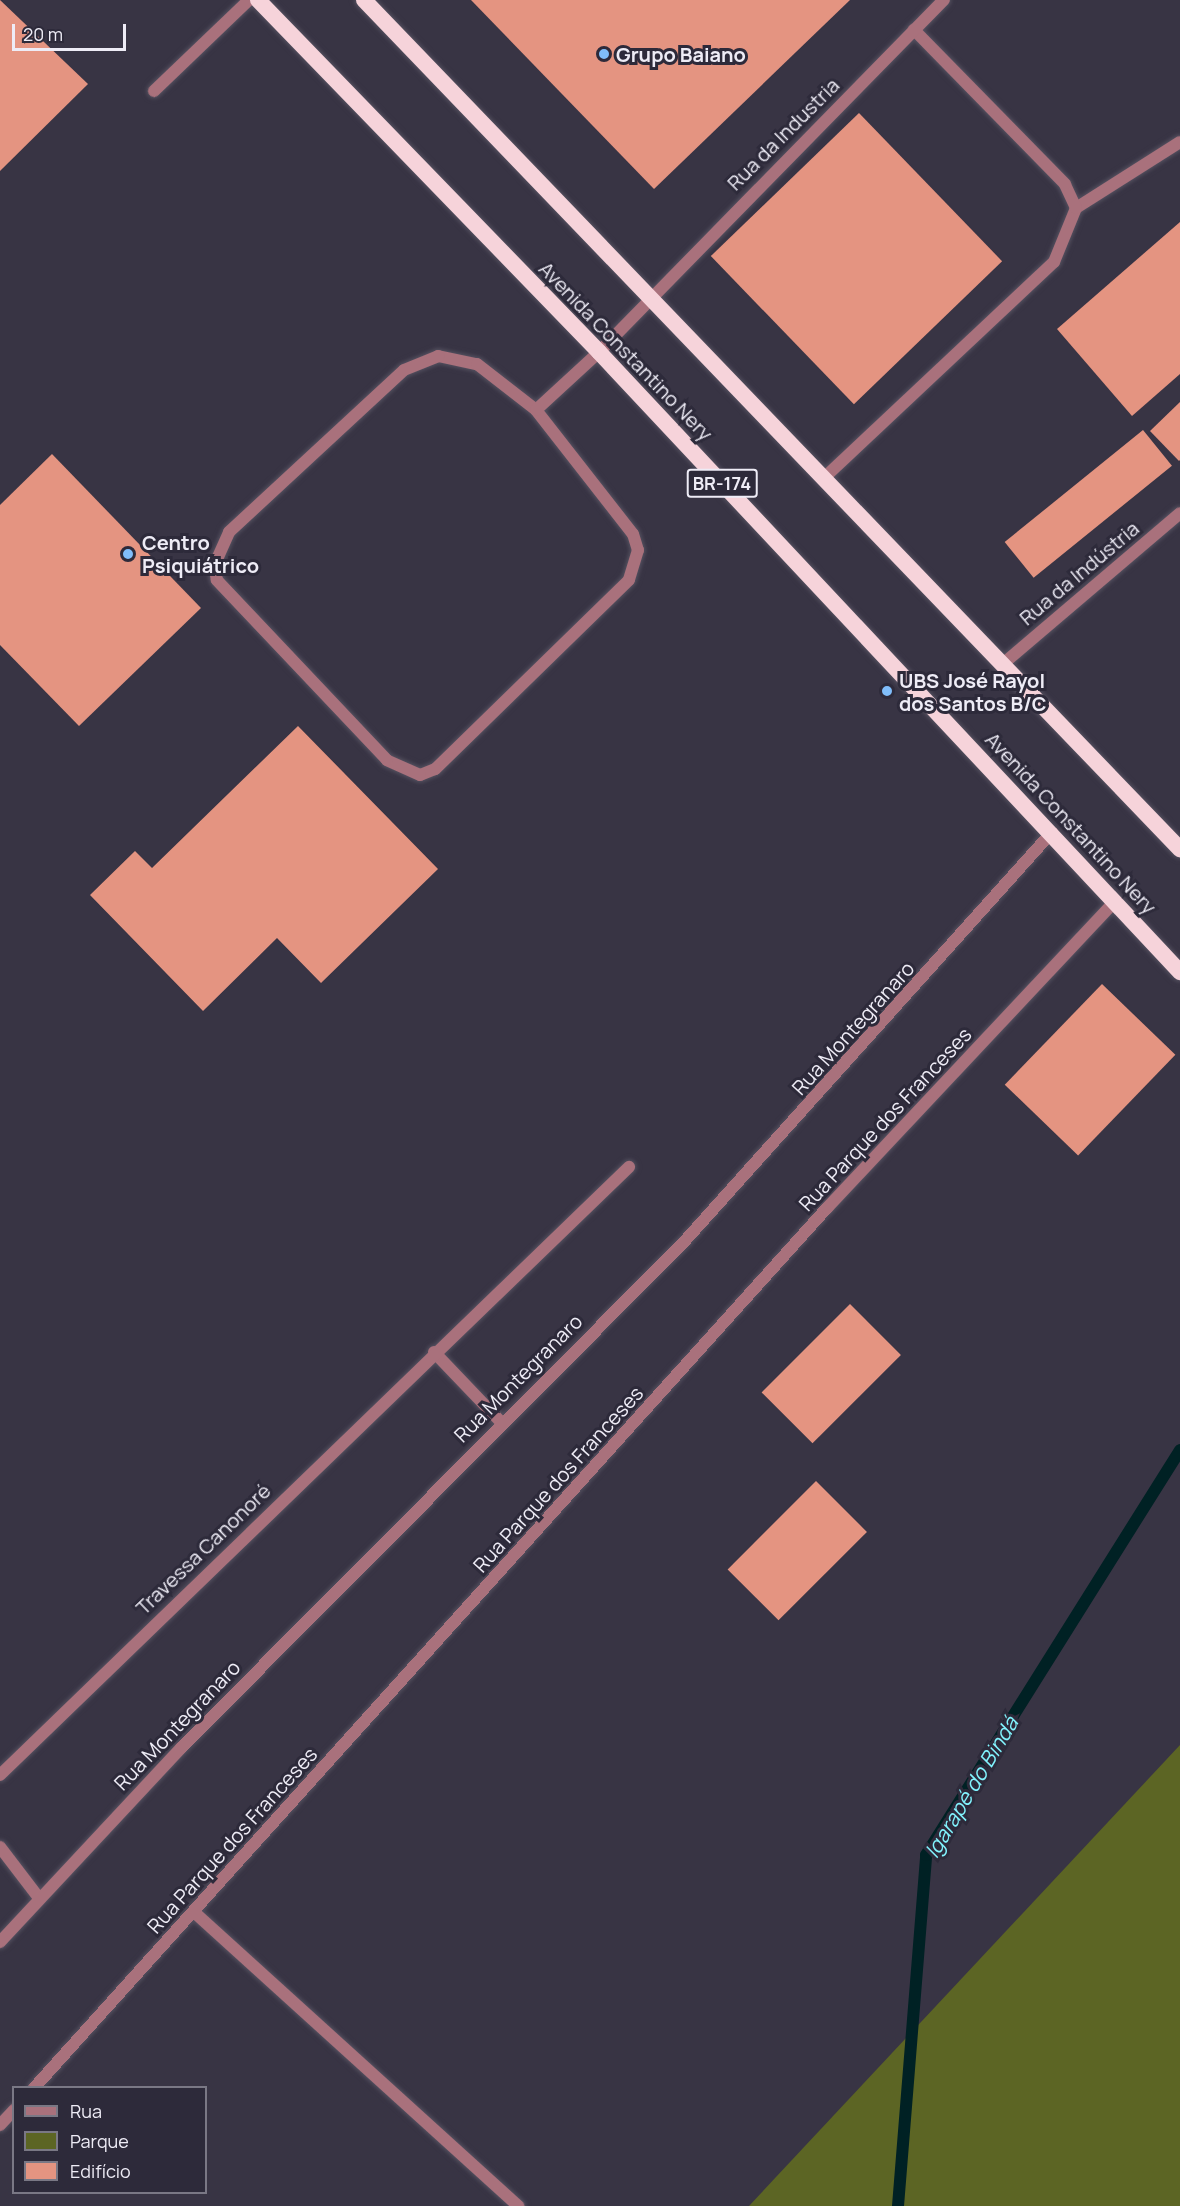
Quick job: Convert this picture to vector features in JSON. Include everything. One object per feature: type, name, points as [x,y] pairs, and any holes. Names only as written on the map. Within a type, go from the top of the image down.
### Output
[{"type":"highway","name":"Avenida Constantino Nery","points":[[258,0],[599,352],[1052,832],[1180,972]]},
{"type":"highway","points":[[364,0],[1004,663],[1180,849]]},
{"type":"street","points":[[154,91],[249,0]]},
{"type":"street","name":"Rua da Industria","points":[[536,410],[599,352],[650,295],[944,0]]},
{"type":"street","points":[[914,30],[1065,184],[1076,208]]},
{"type":"street","points":[[825,477],[1054,262],[1076,208],[1180,142]]},
{"type":"street","points":[[459,357],[477,364],[536,410],[633,534],[637,566],[435,769],[420,775],[404,772],[387,760],[217,580],[219,548],[404,370],[421,360],[459,357]]},
{"type":"street","name":"Rua da Indústria","points":[[1004,663],[1180,513]]},
{"type":"street","name":"Rua Montegranaro","points":[[0,1942],[39,1898],[501,1422],[699,1226],[1052,832]]},
{"type":"street","name":"Rua Parque dos Franceses","points":[[36,2086],[827,1208],[1115,901]]},
{"type":"street","name":"Travessa Canonoré","points":[[0,1775],[434,1352],[629,1167]]},
{"type":"street","points":[[434,1352],[501,1422]]},
{"type":"street","points":[[0,1847],[39,1898]]},
{"type":"street","points":[[194,1912],[518,2206]]},
{"type":"street","points":[[0,2125],[12,2112]]},
{"type":"green space","points":[[1180,1745],[1180,2206],[749,2206]]},
{"type":"building","points":[[0,0],[88,84],[0,171]]},
{"type":"building","name":"Grupo Baiano","points":[[471,0],[850,0],[654,189]]},
{"type":"building","points":[[859,113],[1002,261],[854,404],[711,256]]},
{"type":"building","points":[[1180,222],[1180,374],[1132,416],[1057,329]]},
{"type":"building","points":[[1180,402],[1180,460],[1179,461],[1150,431]]},
{"type":"building","points":[[1143,430],[1172,466],[1034,578],[1005,542]]},
{"type":"building","points":[[52,454],[201,608],[79,726],[0,645],[0,505]]},
{"type":"building","points":[[298,726],[438,869],[321,983],[277,938],[203,1011],[90,895],[135,851],[152,868]]},
{"type":"building","points":[[1102,984],[1175,1055],[1078,1156],[1005,1085]]},
{"type":"building","points":[[850,1304],[901,1355],[813,1443],[762,1392]]},
{"type":"building","points":[[816,1481],[867,1532],[779,1620],[728,1569]]},
{"type":"waterway","name":"Igarapé do Bindá","points":[[898,2206],[926,1855],[1180,1450]]},
{"type":"place","name":"Grupo Baiano","points":[[604,54]]},
{"type":"place","name":"Centro Psiquiátrico","points":[[128,554]]},
{"type":"place","name":"UBS José Rayol dos Santos B/C","points":[[887,691]]}]
